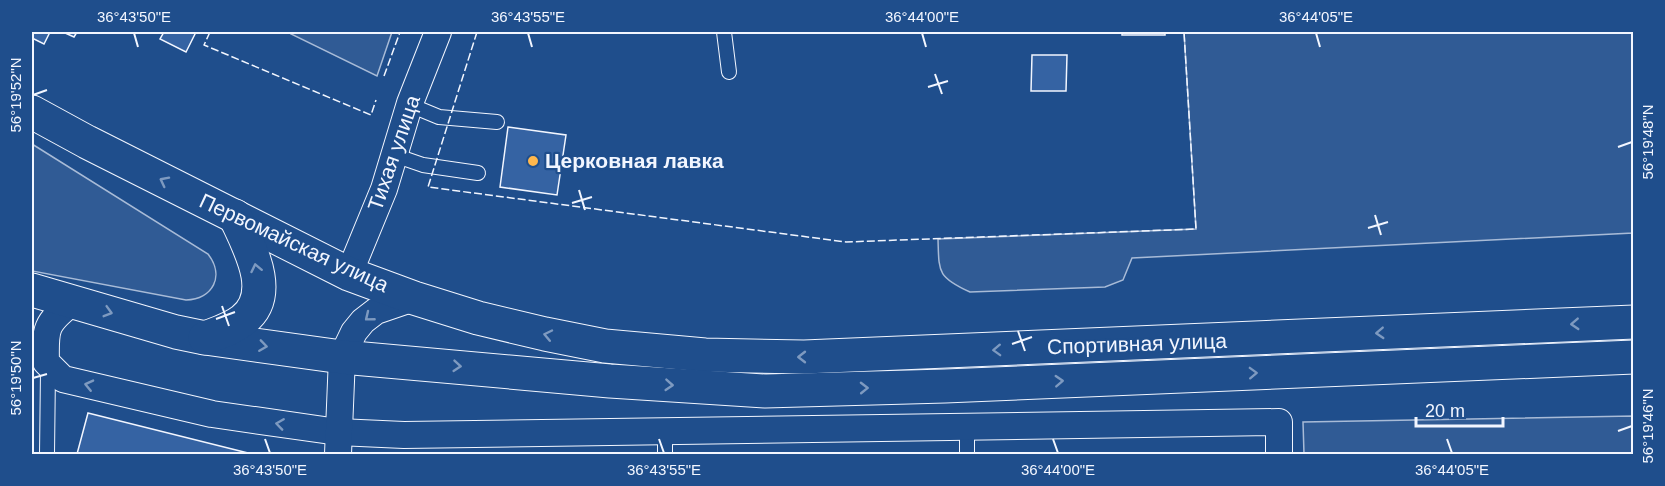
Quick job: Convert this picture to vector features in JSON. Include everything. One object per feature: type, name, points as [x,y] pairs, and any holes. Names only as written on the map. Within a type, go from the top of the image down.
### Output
[{"type":"highway","name":"Первомайская улица","points":[[32,112],[349,274],[478,318],[605,346]]},
{"type":"highway","points":[[205,339],[245,319],[255,306],[259,281],[254,258],[235,216]]},
{"type":"highway","points":[[32,290],[205,339],[342,357]]},
{"type":"highway","name":"Спортивная улица","points":[[605,346],[705,355],[804,357],[1634,322]]},
{"type":"highway","name":"Спортивная улица","points":[[342,357],[610,381],[765,391],[923,387],[1634,357]]},
{"type":"street","name":"Тихая улица","points":[[349,274],[384,189],[410,105],[438,32]]},
{"type":"street","points":[[338,443],[342,357],[354,332],[376,311],[414,298]]},
{"type":"street","points":[[72,302],[54,315],[39,353],[63,379],[338,443],[404,435],[665,442],[967,428],[1279,422],[1279,454]]},
{"type":"lane","points":[[724,32],[729,72]]},
{"type":"lane","points":[[410,105],[439,117],[497,122]]},
{"type":"lane","points":[[394,155],[423,165],[478,173]]},
{"type":"lane","points":[[39,353],[47,454]]},
{"type":"lane","points":[[966,454],[967,428]]},
{"type":"shaded area","points":[[292,32],[392,32],[377,76],[291,34]]},
{"type":"shaded area","points":[[1184,32],[1633,32],[1633,233],[1132,258],[1123,280],[1105,287],[970,292],[951,282],[940,266],[938,239],[1196,229]]},
{"type":"shaded area","points":[[32,144],[208,254],[216,270],[216,278],[209,291],[195,299],[186,300],[32,271]]},
{"type":"shaded area","points":[[1633,416],[1633,454],[1304,454],[1303,422]]},
{"type":"building","points":[[32,32],[50,32],[44,44],[32,38]]},
{"type":"building","points":[[63,32],[77,32],[74,37]]},
{"type":"building","points":[[164,32],[196,32],[186,52],[160,39]]},
{"type":"building","points":[[1122,32],[1165,32],[1165,35],[1122,35]]},
{"type":"building","points":[[1032,55],[1067,55],[1066,91],[1031,91]]},
{"type":"building","name":"Церковная лавка","points":[[508,127],[566,135],[557,195],[500,187]]},
{"type":"building","points":[[88,413],[252,454],[77,454]]},
{"type":"fence","points":[[210,32],[204,45],[371,115],[376,100]]},
{"type":"fence","points":[[384,76],[400,32]]},
{"type":"fence","points":[[477,32],[428,187],[846,242],[1196,229],[1184,32]]},
{"type":"place","name":"Церковная лавка","points":[[533,161]]}]
